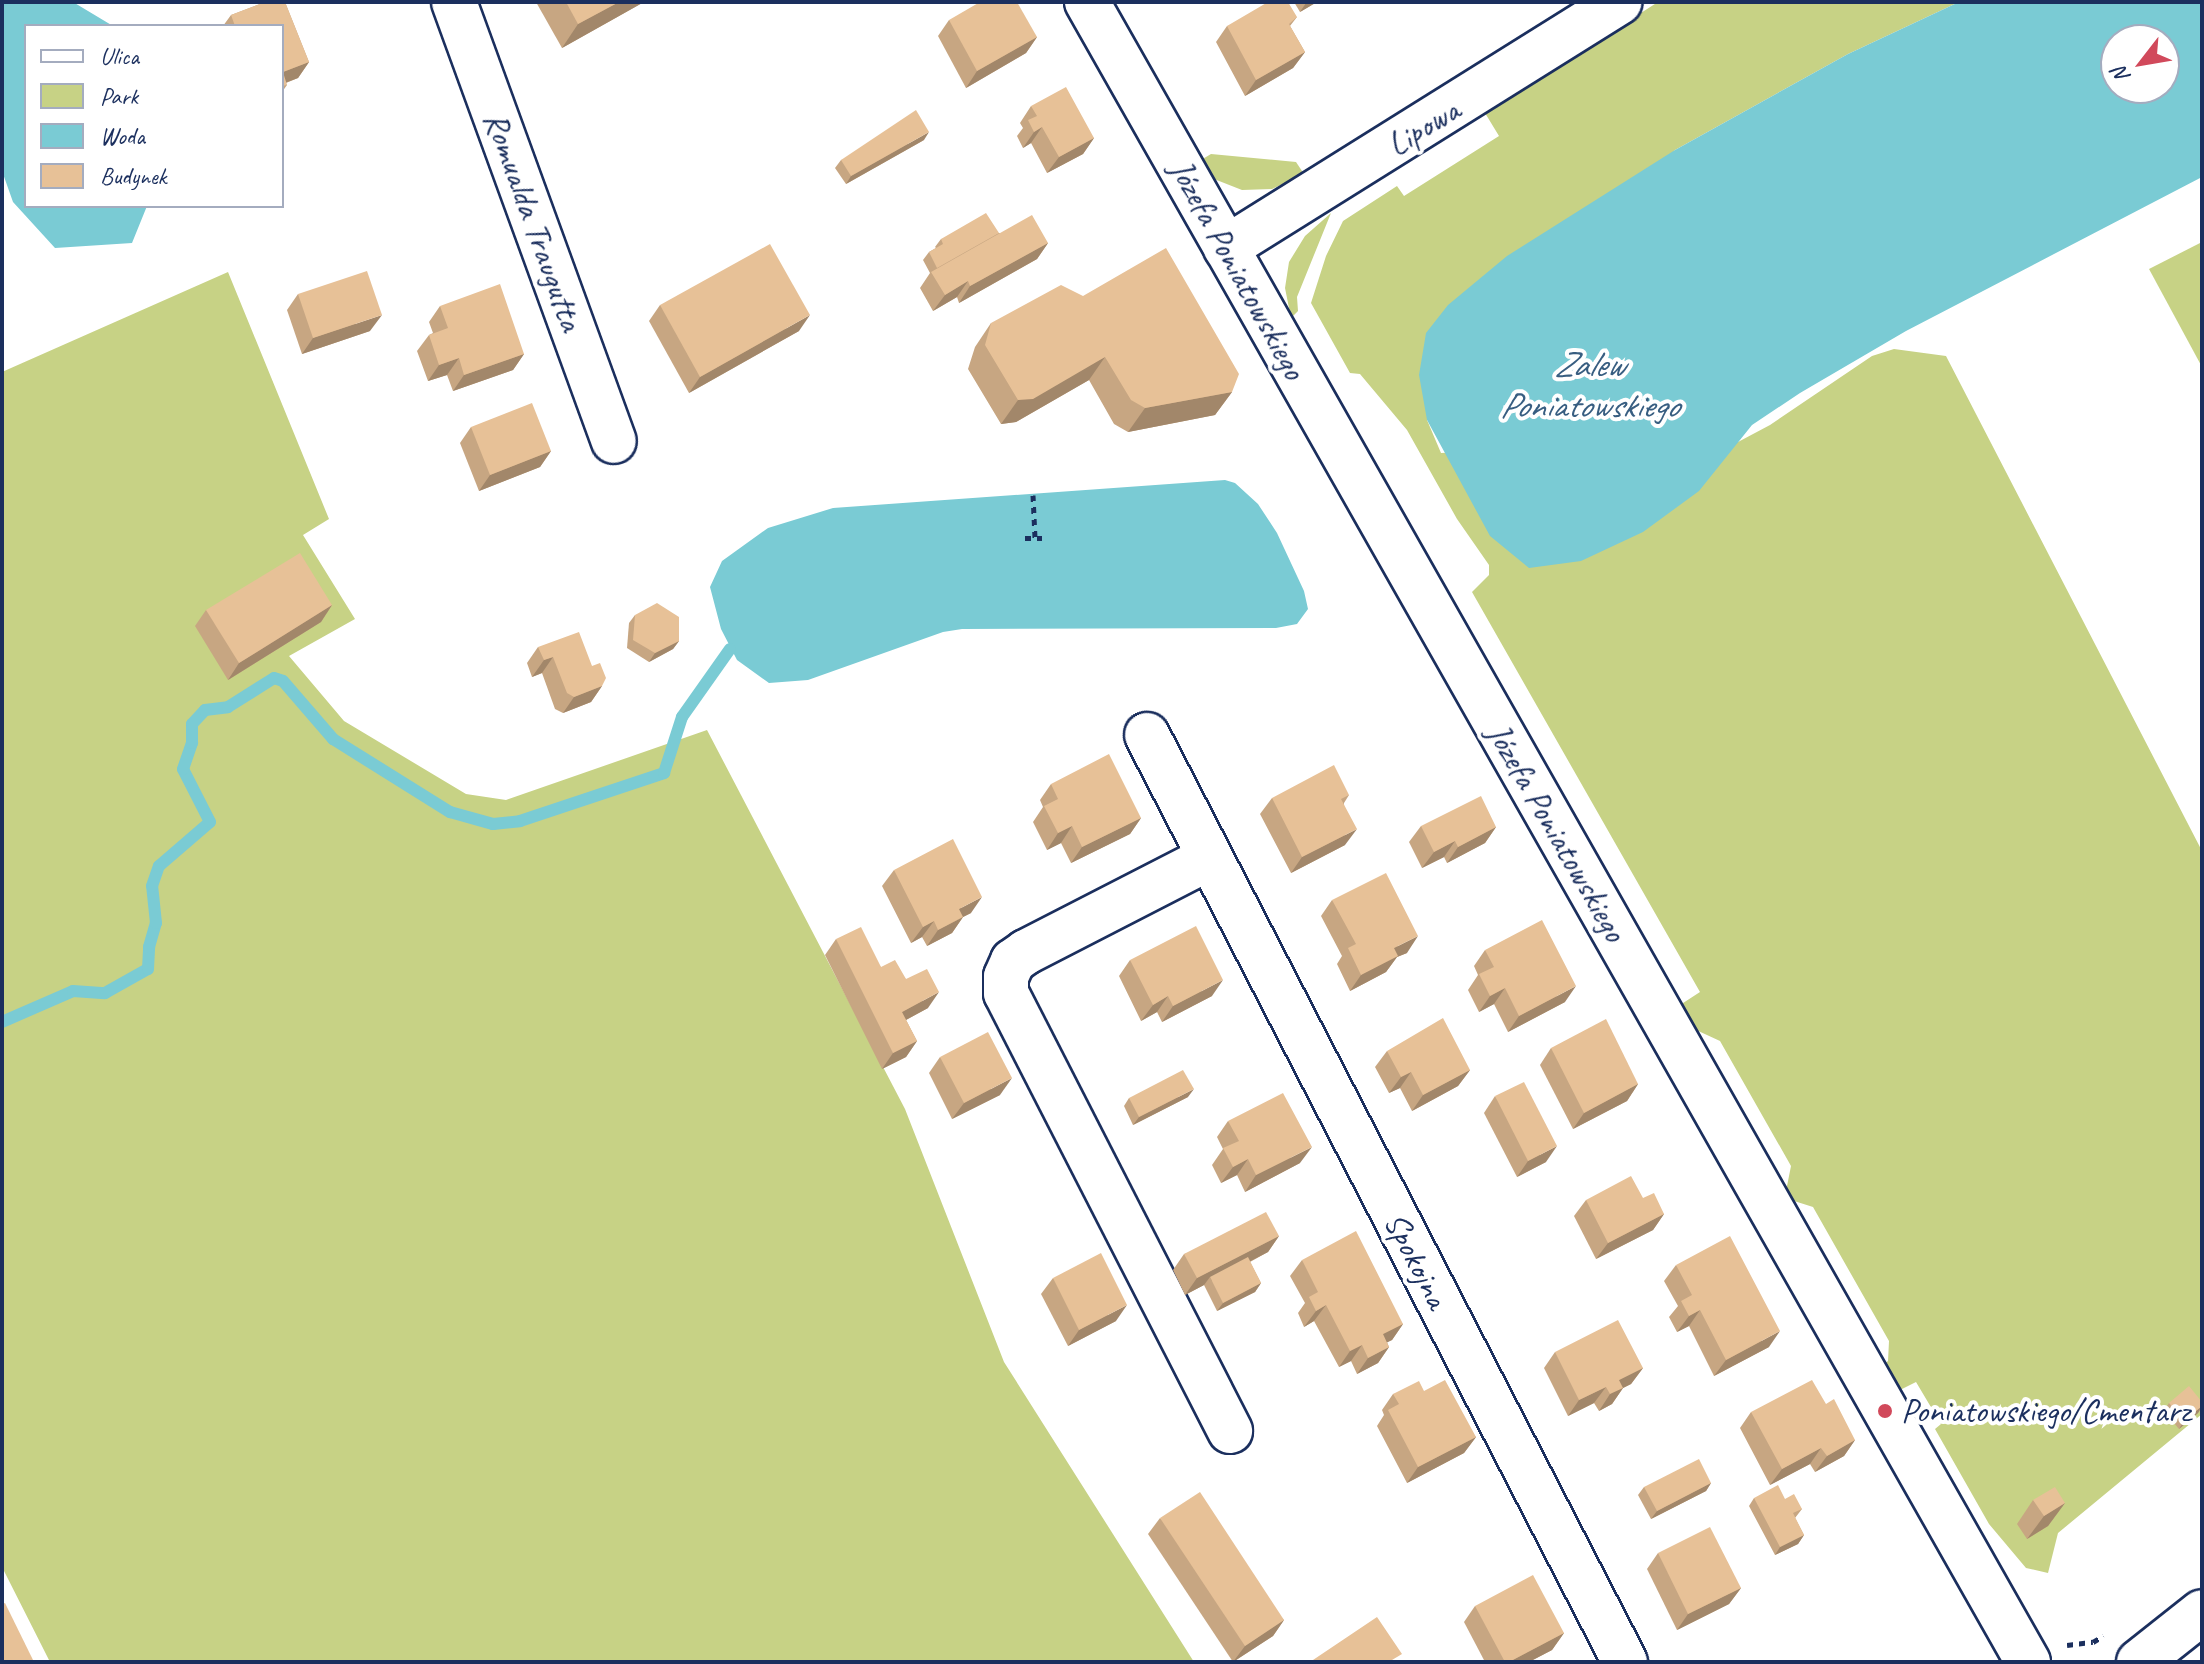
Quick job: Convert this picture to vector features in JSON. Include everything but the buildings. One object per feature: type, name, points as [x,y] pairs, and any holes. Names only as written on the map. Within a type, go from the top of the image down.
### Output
[{"type":"street","name":"Romualda Traugutta","points":[[454,2],[614,441]]},
{"type":"street","name":"Józefa Poniatowskiego","points":[[1087,2],[2028,1662]]},
{"type":"street","name":"Lipowa","points":[[1226,248],[1572,15],[1619,2]]},
{"type":"street","name":"Spokojna","points":[[1147,735],[1625,1662]]},
{"type":"street","points":[[1209,858],[1026,952],[1013,961],[1006,977],[1006,993],[1230,1431]]},
{"type":"street","points":[[2139,1662],[2202,1612]]},
{"type":"path","points":[[1025,538],[1038,538],[1033,495]]},
{"type":"green space","points":[[1658,2],[1959,2],[1848,54],[1675,150],[1427,420],[1441,453],[1738,442],[1770,425],[1872,356],[1894,349],[1946,356],[2202,851],[2202,1414],[2058,1533],[2048,1573],[2026,1568],[1989,1524],[1935,1429],[1941,1424],[1916,1382],[1898,1391],[1884,1364],[1888,1361],[1889,1341],[1813,1207],[1791,1200],[1786,1191],[1791,1166],[1720,1041],[1694,1029],[1680,1005],[1700,992],[1472,592],[1489,575],[1489,565],[1457,519],[1407,430],[1360,374],[1350,373],[1311,303],[1326,256],[1343,221],[1397,186],[1404,196],[1499,136],[1485,113]]},
{"type":"green space","points":[[1211,154],[1296,162],[1304,174],[1272,189],[1242,190],[1214,179],[1201,160]]},
{"type":"green space","points":[[1331,213],[1297,297],[1298,311],[1291,318],[1285,288],[1289,262],[1305,236]]},
{"type":"green space","points":[[2202,242],[2202,367],[2149,269]]},
{"type":"green space","points":[[228,272],[329,519],[303,535],[355,619],[289,656],[344,721],[466,794],[506,800],[707,730],[905,1109],[1004,1362],[1194,1662],[50,1662],[2,1567],[2,372]]},
{"type":"water","points":[[2,2],[73,2],[110,24],[24,24],[24,208],[146,208],[132,243],[55,248],[13,202],[2,171]]},
{"type":"water","name":"Zalew Poniatowskiego","points":[[1959,2],[2202,2],[2202,177],[1906,331],[1800,393],[1752,425],[1699,491],[1643,532],[1581,561],[1529,568],[1490,536],[1427,420],[1419,375],[1426,333],[1448,305],[1507,256],[1675,150],[1848,54]]},
{"type":"water","points":[[1225,480],[1235,483],[1258,504],[1277,533],[1304,591],[1308,609],[1297,624],[1276,628],[962,629],[943,632],[808,680],[769,683],[737,660],[721,629],[710,587],[722,561],[768,528],[833,508]]},
{"type":"waterway","points":[[2,1022],[73,991],[105,993],[148,969],[149,947],[156,923],[152,886],[159,866],[210,822],[183,769],[192,743],[192,724],[205,710],[228,707],[274,678],[283,681],[333,739],[450,812],[493,824],[520,821],[664,773],[682,717],[730,649]]},
{"type":"place","name":"Poniatowskiego/Cmentarz","points":[[1885,1411]]}]
